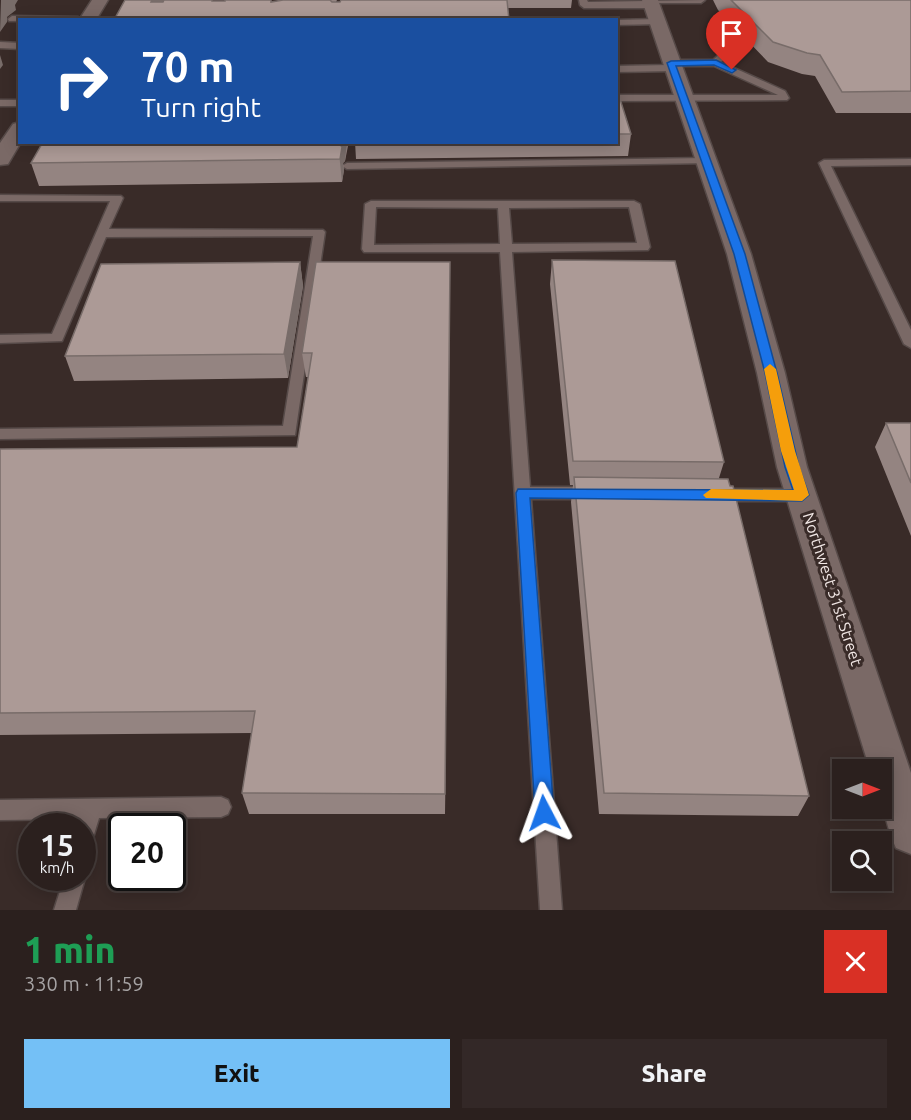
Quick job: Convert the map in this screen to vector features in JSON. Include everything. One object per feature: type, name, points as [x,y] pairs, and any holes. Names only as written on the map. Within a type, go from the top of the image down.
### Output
[{"type":"street","points":[[88,18],[100,0]]},
{"type":"street","name":"Northwest 31st Street","points":[[653,7],[683,99],[739,254],[771,373],[792,467],[911,834]]},
{"type":"street","points":[[0,159],[18,131]]},
{"type":"lane","points":[[583,0],[584,5],[653,7],[701,0]]},
{"type":"lane","points":[[618,21],[653,7]]},
{"type":"lane","points":[[716,63],[732,47],[719,17]]},
{"type":"lane","points":[[12,19],[18,19]]},
{"type":"lane","points":[[0,45],[18,46]]},
{"type":"lane","points":[[618,69],[716,63],[782,93],[784,98],[618,98]]},
{"type":"lane","points":[[0,103],[18,103]]},
{"type":"lane","points":[[346,166],[706,161]]},
{"type":"lane","points":[[911,162],[824,163],[911,344]]},
{"type":"lane","points":[[0,198],[117,198],[57,338],[0,339]]},
{"type":"lane","points":[[372,204],[634,204],[644,247],[506,248],[368,249],[372,204]]},
{"type":"lane","points":[[503,205],[551,910]]},
{"type":"lane","points":[[0,434],[290,431],[319,232],[103,233]]},
{"type":"lane","points":[[523,493],[604,494]]},
{"type":"lane","points":[[698,494],[802,495]]},
{"type":"lane","points":[[0,810],[221,807]]},
{"type":"lane","points":[[91,813],[92,809]]},
{"type":"lane","points":[[65,910],[70,891]]},
{"type":"building","points":[[125,0],[163,2],[164,0],[271,0],[271,2],[330,0],[340,2],[341,0],[507,0],[509,18],[115,18]]},
{"type":"building","points":[[731,0],[911,0],[911,91],[842,92],[820,55],[773,42]]},
{"type":"building","points":[[618,92],[631,134],[618,134]]},
{"type":"building","points":[[42,144],[340,144],[342,147],[340,159],[31,163]]},
{"type":"building","points":[[552,260],[675,261],[724,462],[573,461]]},
{"type":"building","points":[[300,262],[284,354],[65,356],[101,264]]},
{"type":"building","points":[[316,262],[450,262],[445,794],[242,793],[255,711],[0,713],[0,449],[297,447],[312,353],[302,353]]},
{"type":"building","points":[[886,423],[911,423],[911,483]]},
{"type":"building","points":[[574,477],[728,479],[730,486],[733,486],[809,796],[604,793]]},
{"type":"slow traffic","points":[[711,495],[802,495],[792,467],[770,369]]},
{"type":"route","points":[[544,813],[523,493],[802,495],[792,467],[771,373],[739,254],[671,63],[716,63],[732,70]]}]
